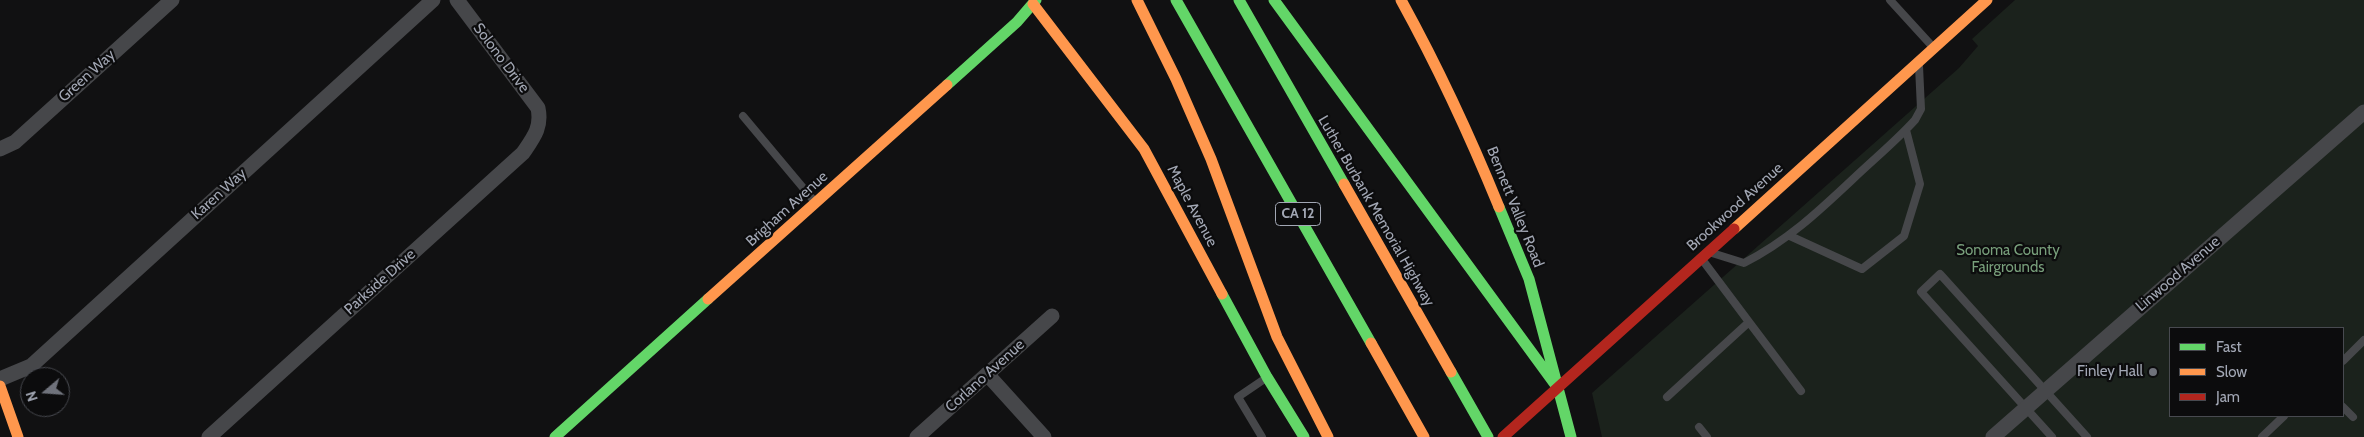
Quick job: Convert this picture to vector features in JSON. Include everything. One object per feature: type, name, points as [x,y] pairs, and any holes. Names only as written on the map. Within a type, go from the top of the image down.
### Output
[{"type":"main road","points":[[1137,0],[1197,126],[1277,336],[1328,437]]},
{"type":"main road","name":"CA 12","points":[[1176,0],[1422,433]]},
{"type":"main road","name":"Luther Burbank Memorial Highway","points":[[1239,0],[1488,437]]},
{"type":"main road","points":[[1274,0],[1557,387]]},
{"type":"main road","name":"Bennett Valley Road","points":[[1401,0],[1436,64],[1473,143],[1529,279],[1572,437]]},
{"type":"main road","name":"Brookwood Avenue","points":[[1503,437],[1987,0]]},
{"type":"main road","name":"Brigham Avenue","points":[[555,437],[1017,22],[1033,1]]},
{"type":"main road","name":"Maple Avenue","points":[[1033,1],[1144,149],[1267,377],[1304,437]]},
{"type":"main road","points":[[0,386],[18,437]]},
{"type":"street","name":"Green Way","points":[[0,149],[15,142],[172,0]]},
{"type":"street","name":"Karen Way","points":[[0,379],[31,366],[433,0]]},
{"type":"street","name":"Solono Drive","points":[[457,0],[527,92],[538,108],[540,119]]},
{"type":"street","name":"Linwood Avenue","points":[[1993,437],[2364,112]]},
{"type":"street","name":"Parkside Drive","points":[[209,437],[523,153],[535,135],[540,119]]},
{"type":"street","name":"Corlano Avenue","points":[[917,437],[1052,316]]},
{"type":"street","points":[[987,374],[1044,437]]},
{"type":"lane","points":[[1890,0],[1934,48]]},
{"type":"lane","points":[[1705,255],[1744,263],[1771,249],[1790,236],[1906,130],[1921,109],[1919,62]]},
{"type":"lane","points":[[743,116],[816,203]]},
{"type":"lane","points":[[1790,236],[1862,269],[1904,236],[1920,184],[1906,130]]},
{"type":"lane","points":[[1705,255],[1749,322],[1801,391]]},
{"type":"lane","points":[[2052,437],[1921,292],[1940,274],[2087,437]]},
{"type":"lane","points":[[1667,397],[1749,322]]},
{"type":"lane","points":[[2344,360],[2364,340]]},
{"type":"lane","points":[[1262,437],[1238,397],[1267,377]]},
{"type":"lane","points":[[2344,407],[2353,417]]},
{"type":"lane","points":[[2262,437],[2283,417]]},
{"type":"lane","points":[[1699,427],[1707,437]]},
{"type":"green space","name":"Sonoma County Fairgrounds","points":[[2015,0],[2364,0],[2364,437],[1602,437],[1592,393],[1959,68],[1978,46],[1972,39]]},
{"type":"traffic: fast","points":[[947,85],[1017,22],[1036,0]]},
{"type":"traffic: fast","points":[[1176,0],[1371,343]]},
{"type":"traffic: fast","points":[[1239,0],[1344,184]]},
{"type":"traffic: fast","points":[[1274,0],[1557,387]]},
{"type":"traffic: fast","points":[[1499,207],[1529,279],[1571,437]]},
{"type":"traffic: fast","points":[[1222,294],[1267,377],[1304,437]]},
{"type":"traffic: fast","points":[[555,437],[708,299]]},
{"type":"traffic: fast","points":[[1451,372],[1488,437]]},
{"type":"traffic: slow","points":[[1137,0],[1176,79],[1211,159],[1277,337],[1328,437]]},
{"type":"traffic: slow","points":[[1401,0],[1453,102],[1499,207]]},
{"type":"traffic: slow","points":[[1734,229],[1987,0]]},
{"type":"traffic: slow","points":[[1033,4],[1144,149],[1222,294]]},
{"type":"traffic: slow","points":[[708,299],[947,85]]},
{"type":"traffic: slow","points":[[1344,184],[1451,372]]},
{"type":"traffic: slow","points":[[1371,343],[1424,437]]},
{"type":"traffic: slow","points":[[0,386],[18,437]]},
{"type":"traffic: jam","points":[[1503,437],[1734,229]]},
{"type":"place","name":"Finley Hall","points":[[2153,372]]}]
